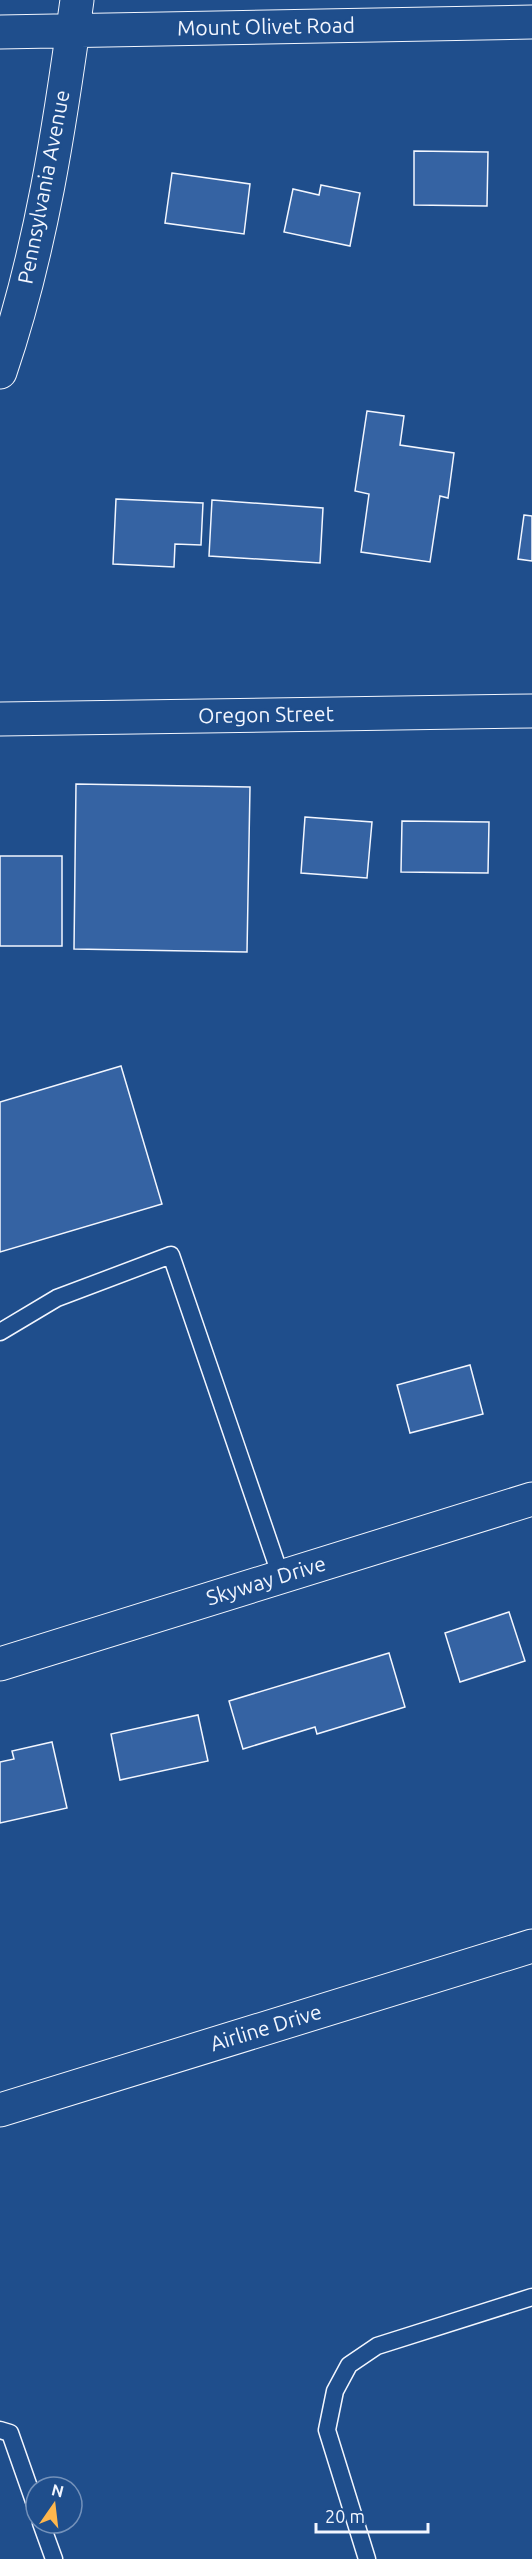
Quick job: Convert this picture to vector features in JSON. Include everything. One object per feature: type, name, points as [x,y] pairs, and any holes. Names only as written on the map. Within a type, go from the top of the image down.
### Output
[{"type":"street","name":"Mount Olivet Road","points":[[0,32],[74,16],[532,22]]},
{"type":"street","name":"Pennsylvania Avenue","points":[[0,372],[14,332],[44,210],[74,16]]},
{"type":"street","name":"Oregon Street","points":[[0,719],[532,711]]},
{"type":"street","name":"Skyway Drive","points":[[0,1664],[532,1498]]},
{"type":"street","name":"Airline Drive","points":[[0,2110],[532,1946]]},
{"type":"lane","points":[[0,1332],[57,1298],[171,1255],[281,1577]]},
{"type":"lane","points":[[367,2559],[327,2430],[335,2391],[349,2365],[377,2346],[532,2297]]},
{"type":"lane","points":[[0,2430],[10,2433],[25,2475]]},
{"type":"lane","points":[[45,2535],[54,2559]]},
{"type":"building","points":[[414,151],[488,152],[487,206],[414,205]]},
{"type":"building","points":[[172,173],[250,184],[244,234],[165,223]]},
{"type":"building","points":[[321,185],[360,193],[350,246],[284,232],[293,189],[319,195]]},
{"type":"building","points":[[367,411],[404,416],[400,445],[454,453],[448,498],[440,496],[430,562],[361,552],[369,494],[355,491]]},
{"type":"building","points":[[116,499],[203,503],[201,545],[175,544],[174,567],[113,564]]},
{"type":"building","points":[[212,500],[323,508],[320,563],[209,556]]},
{"type":"building","points":[[524,515],[532,516],[532,561],[518,559]]},
{"type":"building","points":[[76,784],[250,787],[247,952],[74,949]]},
{"type":"building","points":[[305,817],[372,822],[367,878],[301,873]]},
{"type":"building","points":[[402,821],[489,822],[488,873],[401,872]]},
{"type":"building","points":[[0,856],[62,856],[62,946],[0,946]]},
{"type":"building","points":[[121,1066],[162,1204],[0,1252],[0,1102]]},
{"type":"building","points":[[470,1365],[483,1414],[410,1433],[397,1385]]},
{"type":"building","points":[[509,1612],[525,1661],[460,1682],[445,1633]]},
{"type":"building","points":[[389,1653],[405,1707],[317,1734],[315,1727],[243,1749],[229,1701]]},
{"type":"building","points":[[198,1715],[208,1761],[120,1780],[111,1734]]},
{"type":"building","points":[[52,1742],[67,1808],[0,1823],[0,1762],[14,1759],[12,1751]]}]
